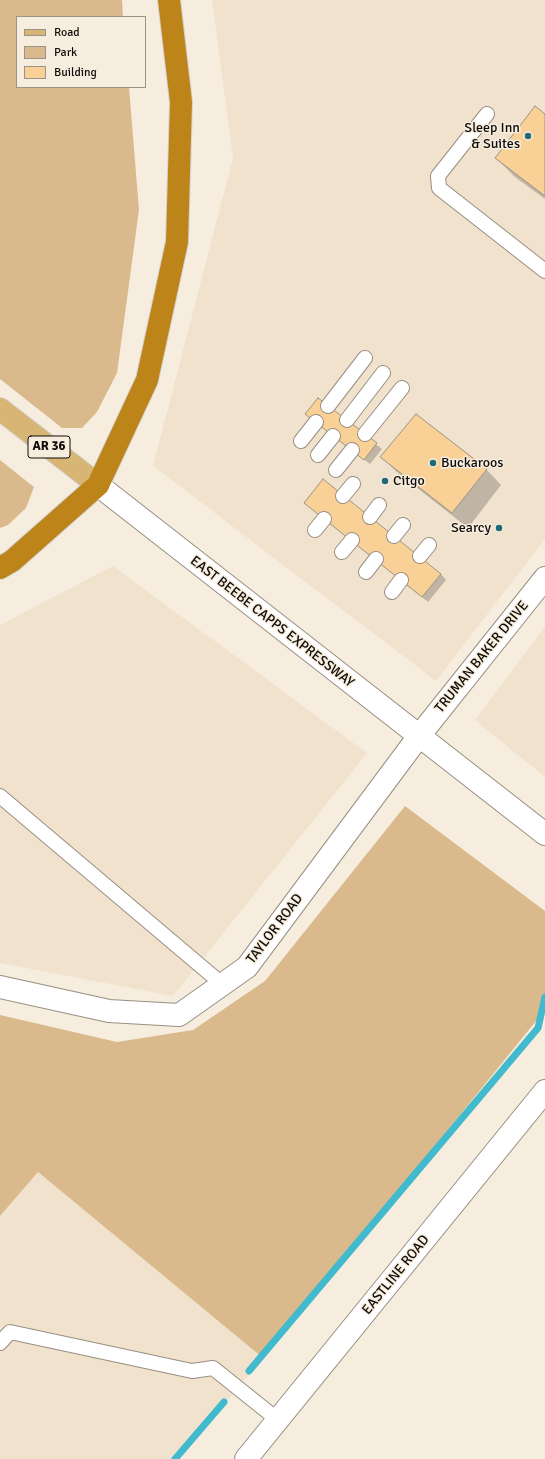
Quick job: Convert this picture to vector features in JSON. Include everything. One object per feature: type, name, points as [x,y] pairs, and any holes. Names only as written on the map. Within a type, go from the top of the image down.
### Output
[{"type":"highway","points":[[0,568],[12,561],[98,485],[147,380],[176,242],[181,102],[169,0]]},
{"type":"main road","name":"EAST BEEBE CAPPS EXPRESSWAY","points":[[0,409],[545,834]]},
{"type":"main road","name":"TRUMAN BAKER DRIVE","points":[[419,736],[545,578]]},
{"type":"main road","name":"TAYLOR ROAD","points":[[0,987],[109,1011],[179,1015],[247,967],[419,736]]},
{"type":"main road","name":"EASTLINE ROAD","points":[[246,1459],[545,1091]]},
{"type":"lane","points":[[487,114],[438,176],[439,188],[545,271]]},
{"type":"lane","points":[[328,406],[365,358]]},
{"type":"lane","points":[[346,420],[383,373]]},
{"type":"lane","points":[[365,434],[402,388]]},
{"type":"lane","points":[[300,441],[316,422]]},
{"type":"lane","points":[[318,455],[333,436]]},
{"type":"lane","points":[[336,470],[352,450]]},
{"type":"lane","points":[[344,496],[353,484]]},
{"type":"lane","points":[[370,517],[379,505]]},
{"type":"lane","points":[[316,530],[324,519]]},
{"type":"lane","points":[[394,536],[403,525]]},
{"type":"lane","points":[[342,552],[352,540]]},
{"type":"lane","points":[[420,556],[428,545]]},
{"type":"lane","points":[[366,572],[376,560]]},
{"type":"lane","points":[[392,592],[401,580]]},
{"type":"lane","points":[[0,796],[222,984]]},
{"type":"lane","points":[[0,1343],[10,1332],[192,1370],[213,1368],[278,1420]]},
{"type":"shaded area","points":[[212,0],[545,0],[545,539],[436,681],[153,466],[233,158]]},
{"type":"shaded area","points":[[113,566],[367,753],[173,996],[0,963],[0,625]]},
{"type":"shaded area","points":[[545,627],[545,777],[475,720]]},
{"type":"shaded area","points":[[38,1172],[263,1358],[179,1459],[0,1459],[0,1216]]},
{"type":"green space","points":[[0,0],[122,0],[123,16],[16,16],[16,88],[129,88],[139,210],[117,373],[97,412],[82,428],[62,428],[0,379]]},
{"type":"green space","points":[[0,460],[34,487],[26,508],[8,525],[0,528]]},
{"type":"green space","points":[[405,806],[545,911],[545,1010],[263,1358],[38,1172],[0,1216],[0,1015],[117,1042],[193,1030],[265,981]]},
{"type":"building","name":"Sleep Inn & Suites","points":[[535,106],[545,114],[545,196],[495,158]]},
{"type":"building","points":[[318,398],[377,443],[364,460],[305,414]]},
{"type":"building","name":"Buckaroos","points":[[416,414],[487,469],[452,513],[380,457]]},
{"type":"building","points":[[323,479],[441,574],[422,597],[304,503]]},
{"type":"waterway","points":[[249,1371],[538,1028],[545,997]]},
{"type":"waterway","points":[[175,1459],[224,1402]]},
{"type":"place","name":"Sleep Inn & Suites","points":[[528,136]]},
{"type":"place","name":"Buckaroos","points":[[433,463]]},
{"type":"place","name":"Citgo","points":[[385,481]]},
{"type":"place","name":"Searcy","points":[[499,528]]}]
